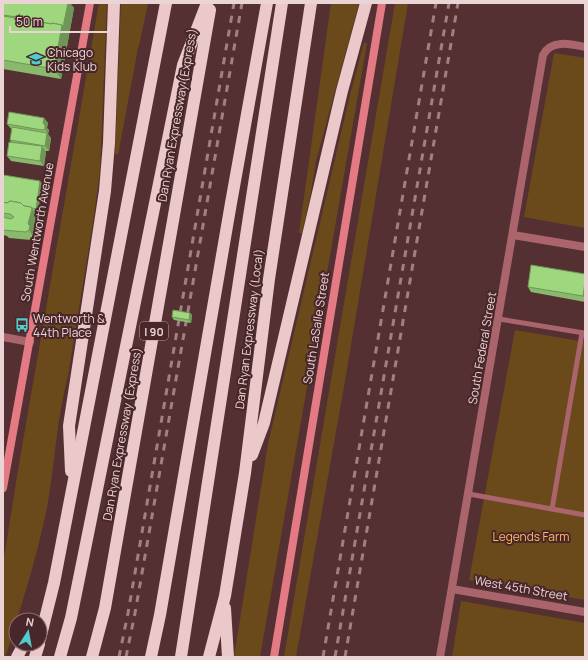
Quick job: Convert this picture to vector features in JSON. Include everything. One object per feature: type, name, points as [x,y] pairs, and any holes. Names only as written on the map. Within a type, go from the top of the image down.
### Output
[{"type":"highway","points":[[72,491],[69,426],[105,192],[109,143],[114,3]]},
{"type":"highway","points":[[47,612],[54,583],[166,3]]},
{"type":"highway","points":[[60,657],[72,610],[183,65],[207,3]]},
{"type":"highway","name":"Dan Ryan Expressway (Express)","points":[[92,657],[105,608],[211,3]]},
{"type":"highway","points":[[151,657],[160,615],[267,3]]},
{"type":"highway","points":[[181,657],[282,3]]},
{"type":"highway","name":"Dan Ryan Expressway (Local)","points":[[209,657],[225,596],[245,473],[269,279],[311,3]]},
{"type":"highway","points":[[245,473],[264,423],[342,91],[366,3]]},
{"type":"highway","points":[[40,612],[54,583]]},
{"type":"highway","points":[[225,596],[228,657]]},
{"type":"main road","name":"South Wentworth Avenue","points":[[3,488],[90,3]]},
{"type":"main road","name":"South LaSalle Street","points":[[274,657],[382,3]]},
{"type":"street","name":"South Federal Street","points":[[440,657],[543,55],[545,50],[558,44],[585,46]]},
{"type":"street","points":[[513,235],[585,247]]},
{"type":"street","points":[[3,337],[30,342]]},
{"type":"street","name":"West 45th Street","points":[[452,589],[585,612]]},
{"type":"lane","points":[[499,319],[584,333],[552,509]]},
{"type":"lane","points":[[469,494],[585,515]]},
{"type":"green space","points":[[99,3],[107,3],[100,170],[94,216],[68,376],[61,407],[48,502],[20,612],[8,612],[8,649],[5,657],[3,657],[3,564]]},
{"type":"green space","points":[[121,3],[148,3],[118,155],[115,154]]},
{"type":"green space","points":[[331,3],[359,3],[316,161],[302,233],[299,233]]},
{"type":"green space","points":[[395,3],[408,3],[345,381],[296,657],[284,657]]},
{"type":"green space","points":[[364,43],[367,43],[260,657],[234,657],[268,444],[350,95]]},
{"type":"green space","points":[[554,53],[585,58],[585,228],[524,217]]},
{"type":"green space","name":"Legends Farm","points":[[515,330],[585,342],[585,600],[469,580]]},
{"type":"green space","points":[[461,601],[585,623],[585,657],[452,657]]},
{"type":"building","points":[[3,3],[68,3],[63,27],[62,25],[52,23],[3,15]]},
{"type":"building","points":[[3,16],[62,25],[54,69],[3,60]]},
{"type":"building","points":[[9,112],[44,118],[43,123],[45,125],[45,129],[42,130],[7,124]]},
{"type":"building","points":[[12,127],[47,133],[45,146],[10,140]]},
{"type":"building","points":[[9,142],[42,146],[40,161],[7,156]]},
{"type":"building","points":[[3,175],[40,181],[36,209],[24,206],[21,203],[10,201],[7,203],[3,202]]},
{"type":"building","points":[[10,201],[31,207],[32,209],[28,224],[30,226],[29,230],[26,232],[3,230],[3,217],[11,219],[14,217],[10,214],[3,213],[3,202],[7,203]]},
{"type":"building","points":[[531,265],[585,274],[583,296],[528,287]]},
{"type":"building","points":[[173,310],[190,313],[189,320],[172,317]]},
{"type":"railway","points":[[119,657],[128,613],[234,3]]},
{"type":"railway","points":[[126,657],[242,3]]},
{"type":"railway","points":[[323,657],[436,3]]},
{"type":"railway","points":[[335,657],[449,3]]},
{"type":"railway","points":[[345,657],[458,3]]},
{"type":"place","name":"Chicago Kids Klub","points":[[36,59]]},
{"type":"place","name":"Wentworth & 44th Place","points":[[22,325]]}]
